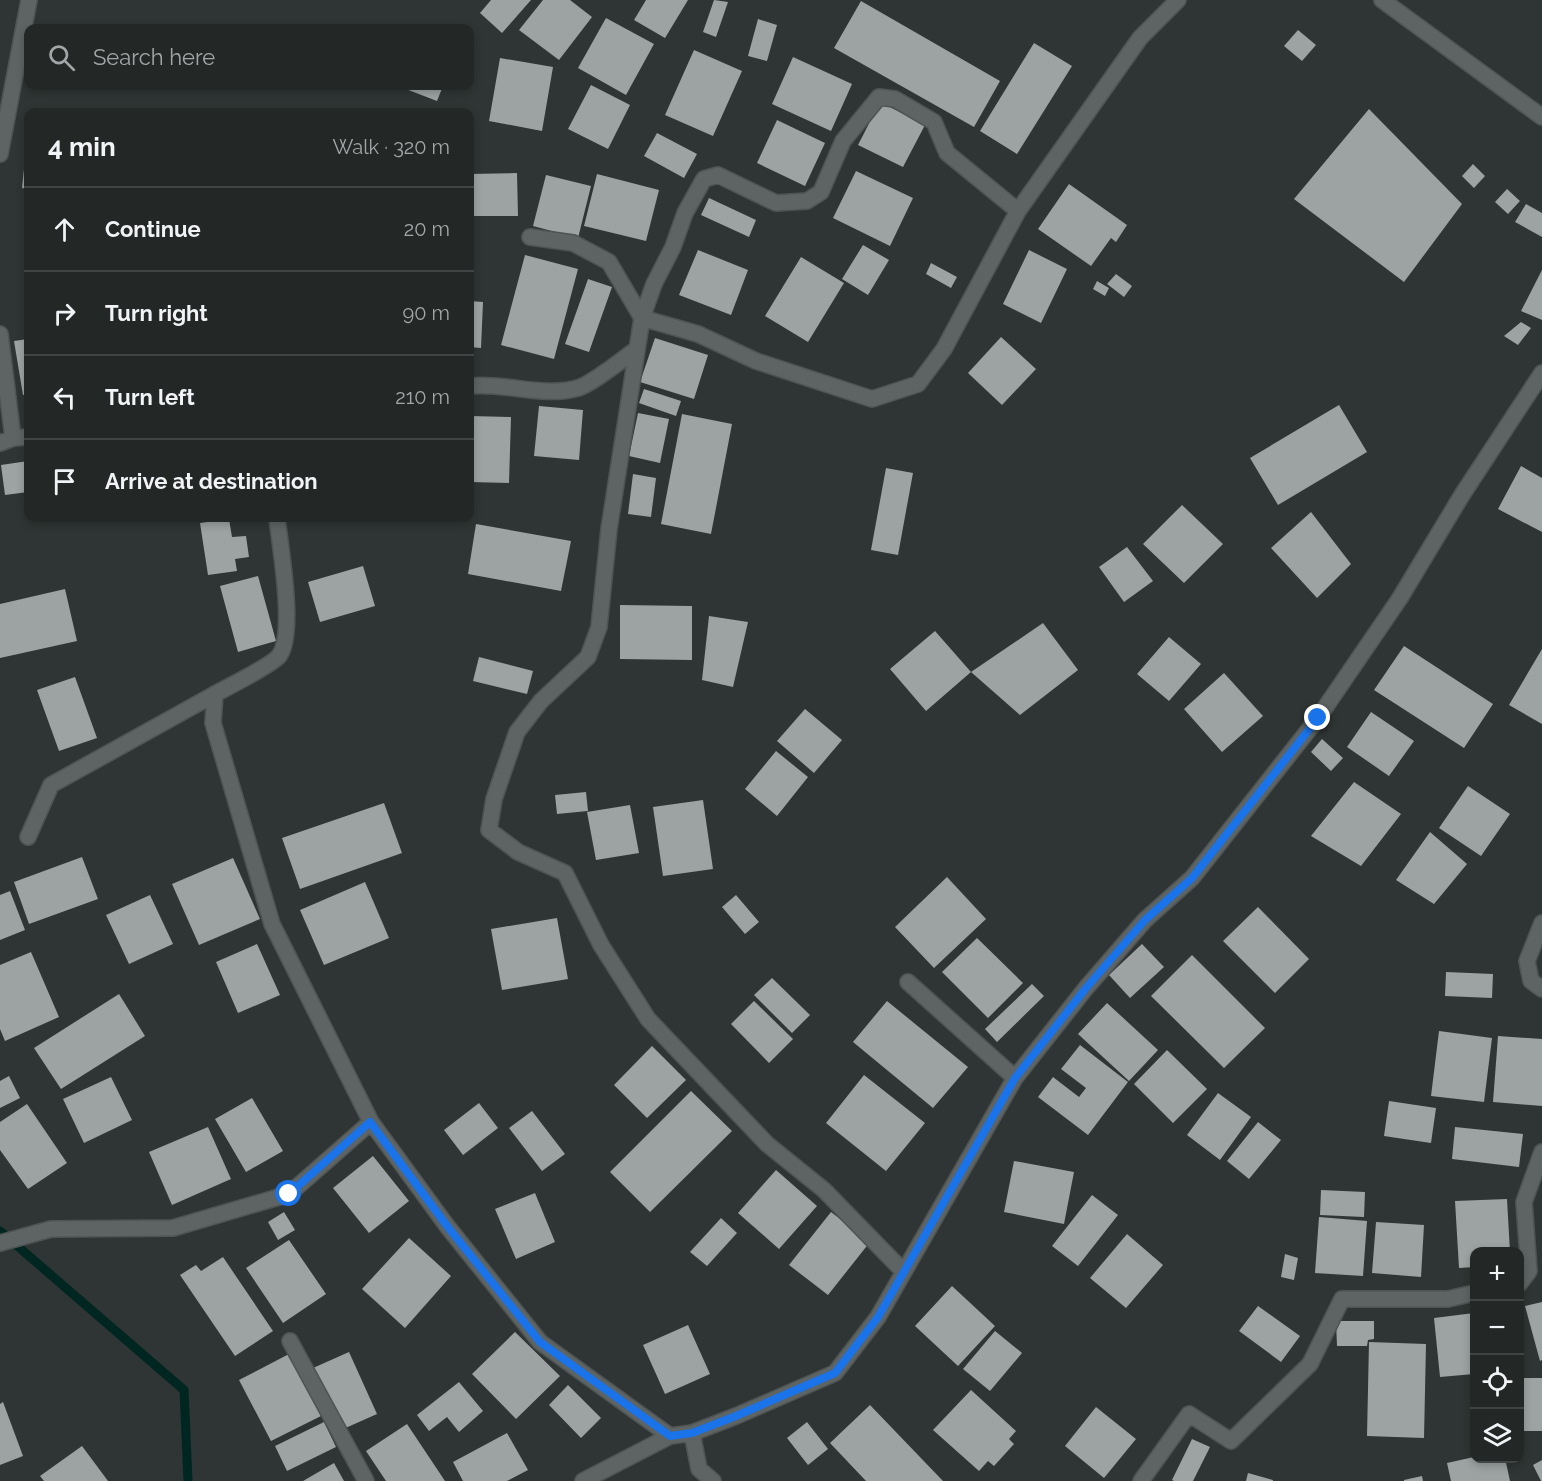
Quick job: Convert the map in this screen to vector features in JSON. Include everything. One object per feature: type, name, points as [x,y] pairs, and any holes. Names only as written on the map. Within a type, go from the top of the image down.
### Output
[{"type":"street","points":[[24,24],[29,0]]},
{"type":"street","points":[[530,237],[573,243],[609,262],[642,318],[698,334],[756,361],[872,399],[918,384],[944,349],[1018,211],[1140,38],[1178,0]]},
{"type":"street","points":[[1382,0],[1542,117]]},
{"type":"street","points":[[0,154],[24,27]]},
{"type":"street","points":[[902,1270],[824,1190],[767,1144],[648,1019],[601,945],[565,873],[518,852],[489,830],[494,799],[518,732],[541,700],[588,657],[599,627],[609,529],[642,318],[685,213],[704,179],[718,175],[776,203],[807,201],[821,192],[843,141],[879,97],[894,99],[934,122],[947,153],[1018,211]]},
{"type":"street","points":[[0,334],[14,439]]},
{"type":"street","points":[[474,386],[487,384],[550,390],[579,388],[637,349]]},
{"type":"street","points":[[583,1481],[670,1436],[692,1433],[835,1373],[878,1317],[902,1270],[1015,1078],[1086,988],[1145,920],[1192,878],[1318,718],[1400,598],[1462,495],[1542,372]]},
{"type":"street","points":[[28,837],[51,785],[279,656],[285,641],[286,608],[277,522]]},
{"type":"street","points":[[215,694],[213,723],[272,924],[370,1122],[447,1226],[540,1342],[670,1436]]},
{"type":"street","points":[[1542,923],[1527,960],[1531,981],[1542,989]]},
{"type":"street","points":[[908,982],[1015,1078]]},
{"type":"street","points":[[0,1243],[51,1229],[173,1228],[289,1194],[370,1122]]},
{"type":"street","points":[[1524,1278],[1529,1271],[1524,1202],[1542,1152]]},
{"type":"street","points":[[1141,1481],[1189,1414],[1231,1441],[1310,1364],[1342,1299],[1448,1299],[1470,1294]]},
{"type":"street","points":[[290,1341],[366,1481]]},
{"type":"street","points":[[692,1433],[699,1469],[713,1481]]},
{"type":"building","points":[[491,0],[531,0],[502,33],[480,13]]},
{"type":"building","points":[[543,0],[570,0],[592,17],[559,60],[519,30]]},
{"type":"building","points":[[646,0],[688,0],[665,38],[634,20]]},
{"type":"building","points":[[714,0],[728,2],[716,37],[703,32]]},
{"type":"building","points":[[861,1],[1000,81],[974,127],[834,48]]},
{"type":"building","points":[[606,18],[654,44],[626,95],[578,68]]},
{"type":"building","points":[[758,19],[777,25],[767,61],[748,56]]},
{"type":"building","points":[[1298,30],[1316,45],[1302,61],[1284,46]]},
{"type":"building","points":[[1034,43],[1072,66],[1017,154],[980,131]]},
{"type":"building","points":[[694,50],[742,71],[713,136],[665,115]]},
{"type":"building","points":[[793,57],[852,84],[831,131],[772,104]]},
{"type":"building","points":[[500,58],[553,67],[542,131],[489,121]]},
{"type":"building","points":[[591,85],[630,105],[608,149],[568,129]]},
{"type":"building","points":[[408,90],[441,90],[437,101]]},
{"type":"building","points":[[880,102],[925,125],[903,167],[858,145]]},
{"type":"building","points":[[1369,109],[1462,204],[1404,282],[1294,199]]},
{"type":"building","points":[[777,120],[825,143],[805,186],[757,163]]},
{"type":"building","points":[[657,133],[697,154],[684,178],[644,156]]},
{"type":"building","points":[[1473,164],[1485,176],[1474,188],[1462,176]]},
{"type":"building","points":[[856,171],[913,198],[890,246],[833,218]]},
{"type":"building","points":[[517,173],[518,216],[474,216],[474,174]]},
{"type":"building","points":[[597,174],[659,190],[646,241],[584,226]]},
{"type":"building","points":[[546,175],[591,186],[578,238],[533,226]]},
{"type":"building","points":[[1069,184],[1127,225],[1116,242],[1111,238],[1091,266],[1038,229]]},
{"type":"building","points":[[1507,189],[1520,201],[1508,214],[1495,202]]},
{"type":"building","points":[[709,198],[756,220],[749,237],[701,215]]},
{"type":"building","points":[[1526,204],[1542,213],[1542,237],[1515,222]]},
{"type":"building","points":[[863,245],[889,260],[868,295],[842,279]]},
{"type":"building","points":[[698,250],[748,270],[731,315],[679,295]]},
{"type":"building","points":[[1029,250],[1067,269],[1041,323],[1003,304]]},
{"type":"building","points":[[525,255],[578,269],[554,359],[501,345]]},
{"type":"building","points":[[801,257],[844,283],[808,342],[765,316]]},
{"type":"building","points":[[931,263],[957,277],[951,288],[926,274]]},
{"type":"building","points":[[1542,270],[1542,320],[1521,311]]},
{"type":"building","points":[[1116,274],[1132,286],[1124,297],[1107,284]]},
{"type":"building","points":[[588,279],[612,287],[589,352],[565,344]]},
{"type":"building","points":[[1097,281],[1109,288],[1105,296],[1093,289]]},
{"type":"building","points":[[474,301],[483,302],[481,348],[474,347]]},
{"type":"building","points":[[1521,322],[1531,328],[1518,345],[1504,336]]},
{"type":"building","points":[[1001,337],[1036,369],[1002,405],[968,373]]},
{"type":"building","points":[[655,338],[708,355],[694,399],[640,382]]},
{"type":"building","points":[[24,340],[23,395],[14,341]]},
{"type":"building","points":[[644,389],[681,401],[676,416],[639,403]]},
{"type":"building","points":[[1339,405],[1367,452],[1278,505],[1250,458]]},
{"type":"building","points":[[539,406],[583,410],[579,460],[534,456]]},
{"type":"building","points":[[638,413],[669,419],[660,463],[629,456]]},
{"type":"building","points":[[682,414],[732,424],[711,534],[661,524]]},
{"type":"building","points":[[474,416],[511,417],[509,483],[474,482]]},
{"type":"building","points":[[24,462],[24,493],[5,495],[1,465]]},
{"type":"building","points":[[1521,466],[1542,478],[1542,532],[1498,509]]},
{"type":"building","points":[[886,468],[913,473],[898,555],[871,550]]},
{"type":"building","points":[[633,474],[656,478],[651,517],[628,514]]},
{"type":"building","points":[[1182,505],[1223,544],[1184,583],[1143,544]]},
{"type":"building","points":[[1311,512],[1351,564],[1317,598],[1271,548]]},
{"type":"building","points":[[230,522],[232,537],[246,536],[249,557],[235,559],[237,571],[208,575],[200,523]]},
{"type":"building","points":[[476,524],[571,541],[561,591],[468,574]]},
{"type":"building","points":[[1127,547],[1153,581],[1124,602],[1099,567]]},
{"type":"building","points":[[363,566],[375,606],[320,622],[308,582]]},
{"type":"building","points":[[258,576],[276,641],[238,652],[220,586]]},
{"type":"building","points":[[65,589],[77,641],[0,658],[0,604]]},
{"type":"building","points":[[620,605],[692,606],[692,660],[620,659]]},
{"type":"building","points":[[709,616],[748,622],[733,687],[702,680]]},
{"type":"building","points":[[1043,623],[1078,670],[1020,715],[971,672]]},
{"type":"building","points":[[935,631],[971,672],[926,711],[890,669]]},
{"type":"building","points":[[1169,637],[1201,664],[1169,701],[1137,674]]},
{"type":"building","points":[[1404,646],[1493,704],[1464,748],[1374,690]]},
{"type":"building","points":[[1542,649],[1542,724],[1509,705]]},
{"type":"building","points":[[479,657],[533,671],[527,694],[473,681]]},
{"type":"building","points":[[1224,673],[1263,716],[1222,752],[1184,709]]},
{"type":"building","points":[[75,677],[97,738],[59,751],[37,690]]},
{"type":"building","points":[[805,709],[842,740],[814,773],[777,741]]},
{"type":"building","points":[[1371,712],[1414,741],[1389,776],[1347,747]]},
{"type":"building","points":[[1322,739],[1343,758],[1331,771],[1311,752]]},
{"type":"building","points":[[776,751],[808,777],[777,816],[745,789]]},
{"type":"building","points":[[1354,782],[1401,814],[1361,866],[1311,836]]},
{"type":"building","points":[[1468,786],[1510,814],[1481,856],[1439,828]]},
{"type":"building","points":[[586,792],[588,811],[557,814],[555,795]]},
{"type":"building","points":[[703,800],[713,869],[663,876],[653,807]]},
{"type":"building","points":[[384,803],[402,853],[300,889],[282,838]]},
{"type":"building","points":[[630,805],[639,853],[596,860],[587,812]]},
{"type":"building","points":[[1430,832],[1467,864],[1434,904],[1396,880]]},
{"type":"building","points":[[82,857],[98,899],[29,924],[14,882]]},
{"type":"building","points":[[233,858],[260,919],[199,945],[172,884]]},
{"type":"building","points":[[947,877],[986,919],[934,968],[895,927]]},
{"type":"building","points":[[365,882],[389,938],[324,965],[300,910]]},
{"type":"building","points":[[10,891],[25,930],[0,940],[0,895]]},
{"type":"building","points":[[150,895],[173,944],[129,964],[106,915]]},
{"type":"building","points":[[736,895],[759,922],[745,934],[722,907]]},
{"type":"building","points":[[1258,907],[1309,959],[1275,993],[1223,941]]},
{"type":"building","points":[[557,918],[568,979],[502,990],[491,929]]},
{"type":"building","points":[[977,938],[1023,983],[988,1018],[942,972]]},
{"type":"building","points":[[257,944],[280,995],[238,1013],[216,962]]},
{"type":"building","points":[[1142,944],[1164,967],[1130,998],[1109,975]]},
{"type":"building","points":[[31,952],[59,1017],[5,1041],[0,1029],[0,965]]},
{"type":"building","points":[[1192,955],[1265,1028],[1224,1068],[1151,996]]},
{"type":"building","points":[[1446,972],[1493,974],[1492,998],[1445,996]]},
{"type":"building","points":[[772,978],[810,1015],[792,1033],[754,995]]},
{"type":"building","points":[[1032,984],[1044,996],[997,1042],[985,1029]]},
{"type":"building","points":[[119,994],[145,1036],[61,1089],[34,1048]]},
{"type":"building","points":[[754,1001],[793,1039],[769,1063],[731,1024]]},
{"type":"building","points":[[887,1001],[968,1067],[933,1108],[853,1042]]},
{"type":"building","points":[[1107,1003],[1158,1050],[1129,1081],[1078,1034]]},
{"type":"building","points":[[1439,1031],[1492,1038],[1484,1102],[1431,1096]]},
{"type":"building","points":[[1498,1036],[1542,1039],[1542,1106],[1493,1102]]},
{"type":"building","points":[[1080,1045],[1128,1082],[1088,1135],[1038,1097],[1053,1077],[1079,1097],[1086,1088],[1061,1069]]},
{"type":"building","points":[[652,1046],[686,1080],[647,1118],[614,1085]]},
{"type":"building","points":[[1167,1050],[1207,1089],[1173,1123],[1134,1084]]},
{"type":"building","points":[[864,1075],[925,1123],[886,1171],[826,1123]]},
{"type":"building","points":[[9,1076],[20,1098],[0,1108],[0,1081]]},
{"type":"building","points":[[111,1077],[132,1120],[84,1143],[63,1099]]},
{"type":"building","points":[[691,1091],[732,1131],[650,1212],[610,1172]]},
{"type":"building","points":[[1218,1093],[1251,1117],[1220,1160],[1187,1135]]},
{"type":"building","points":[[252,1098],[283,1151],[246,1172],[215,1119]]},
{"type":"building","points":[[1389,1101],[1436,1108],[1431,1143],[1384,1136]]},
{"type":"building","points":[[479,1103],[498,1128],[463,1155],[444,1130]]},
{"type":"building","points":[[27,1104],[67,1163],[28,1189],[0,1150],[0,1122]]},
{"type":"building","points":[[532,1111],[565,1154],[542,1171],[509,1128]]},
{"type":"building","points":[[1258,1122],[1281,1140],[1249,1179],[1227,1161]]},
{"type":"building","points":[[208,1127],[231,1179],[172,1205],[149,1152]]},
{"type":"building","points":[[1455,1127],[1523,1134],[1519,1167],[1452,1159]]},
{"type":"building","points":[[373,1156],[409,1201],[369,1233],[333,1188]]},
{"type":"building","points":[[1014,1161],[1074,1172],[1064,1224],[1004,1212]]},
{"type":"building","points":[[776,1170],[817,1206],[779,1249],[738,1213]]},
{"type":"building","points":[[1321,1190],[1365,1192],[1364,1217],[1320,1215]]},
{"type":"building","points":[[535,1193],[555,1242],[516,1259],[495,1209]]},
{"type":"building","points":[[1092,1195],[1118,1215],[1078,1266],[1052,1246]]},
{"type":"building","points":[[1507,1199],[1510,1247],[1470,1247],[1470,1267],[1459,1268],[1455,1201]]},
{"type":"building","points":[[284,1212],[295,1230],[278,1240],[268,1222]]},
{"type":"building","points":[[831,1212],[870,1242],[828,1295],[789,1265]]},
{"type":"building","points":[[1319,1217],[1367,1221],[1363,1276],[1315,1273]]},
{"type":"building","points":[[721,1218],[737,1233],[707,1266],[690,1252]]},
{"type":"building","points":[[1376,1222],[1424,1225],[1421,1277],[1372,1273]]},
{"type":"building","points":[[1127,1234],[1163,1265],[1126,1308],[1090,1278]]},
{"type":"building","points":[[409,1238],[451,1276],[405,1328],[362,1289]]},
{"type":"building","points":[[289,1240],[326,1294],[283,1323],[246,1268]]},
{"type":"building","points":[[1285,1254],[1298,1258],[1294,1280],[1281,1277]]},
{"type":"building","points":[[223,1257],[273,1331],[235,1356],[180,1275],[196,1265],[201,1271]]},
{"type":"building","points":[[952,1286],[995,1326],[958,1366],[915,1326]]},
{"type":"building","points":[[1542,1302],[1542,1360],[1540,1361],[1525,1306]]},
{"type":"building","points":[[1258,1306],[1300,1336],[1281,1362],[1239,1331]]},
{"type":"building","points":[[1470,1314],[1470,1374],[1440,1377],[1434,1318]]},
{"type":"building","points":[[1336,1321],[1374,1321],[1374,1339],[1368,1340],[1367,1346],[1337,1346]]},
{"type":"building","points":[[688,1325],[710,1374],[665,1394],[643,1345]]},
{"type":"building","points":[[995,1331],[1022,1353],[990,1391],[963,1369]]},
{"type":"building","points":[[515,1332],[560,1376],[516,1419],[472,1374]]},
{"type":"building","points":[[1369,1342],[1426,1344],[1424,1438],[1367,1436]]},
{"type":"building","points":[[349,1352],[377,1414],[341,1430],[313,1368]]},
{"type":"building","points":[[289,1354],[321,1416],[271,1441],[239,1380]]},
{"type":"building","points":[[1524,1378],[1542,1378],[1542,1431],[1524,1431]]},
{"type":"building","points":[[459,1382],[483,1411],[459,1432],[447,1417],[429,1431],[417,1415]]},
{"type":"building","points":[[568,1385],[601,1418],[581,1438],[549,1405]]},
{"type":"building","points":[[971,1390],[1016,1431],[1009,1439],[1014,1444],[994,1466],[988,1461],[979,1471],[933,1430]]},
{"type":"building","points":[[3,1402],[23,1456],[0,1465],[0,1404]]},
{"type":"building","points":[[870,1405],[943,1481],[866,1481],[830,1443]]},
{"type":"building","points":[[1096,1407],[1136,1439],[1104,1478],[1065,1446]]},
{"type":"building","points":[[324,1422],[336,1447],[287,1471],[275,1446]]},
{"type":"building","points":[[807,1422],[828,1449],[808,1465],[787,1438]]},
{"type":"building","points":[[407,1424],[445,1481],[386,1481],[366,1451]]},
{"type":"building","points":[[507,1433],[528,1470],[507,1481],[463,1481],[453,1462]]},
{"type":"building","points":[[1192,1439],[1210,1447],[1193,1481],[1174,1481],[1172,1480]]},
{"type":"building","points":[[82,1446],[108,1481],[44,1481],[40,1476]]},
{"type":"building","points":[[1470,1458],[1470,1463],[1506,1463],[1510,1481],[1451,1481],[1447,1463]]},
{"type":"building","points":[[1542,1460],[1542,1481],[1541,1481],[1533,1465]]},
{"type":"building","points":[[334,1463],[344,1481],[303,1481]]},
{"type":"building","points":[[1248,1473],[1273,1480],[1273,1481],[1246,1481]]},
{"type":"building","points":[[1422,1476],[1423,1481],[1404,1481],[1404,1480]]},
{"type":"waterway","points":[[0,1231],[184,1390],[188,1481]]},
{"type":"route","points":[[289,1194],[370,1122],[447,1226],[540,1342],[670,1436],[692,1433],[835,1373],[878,1317],[902,1270],[1015,1078],[1086,988],[1145,920],[1192,878],[1253,804],[1318,718]]}]
